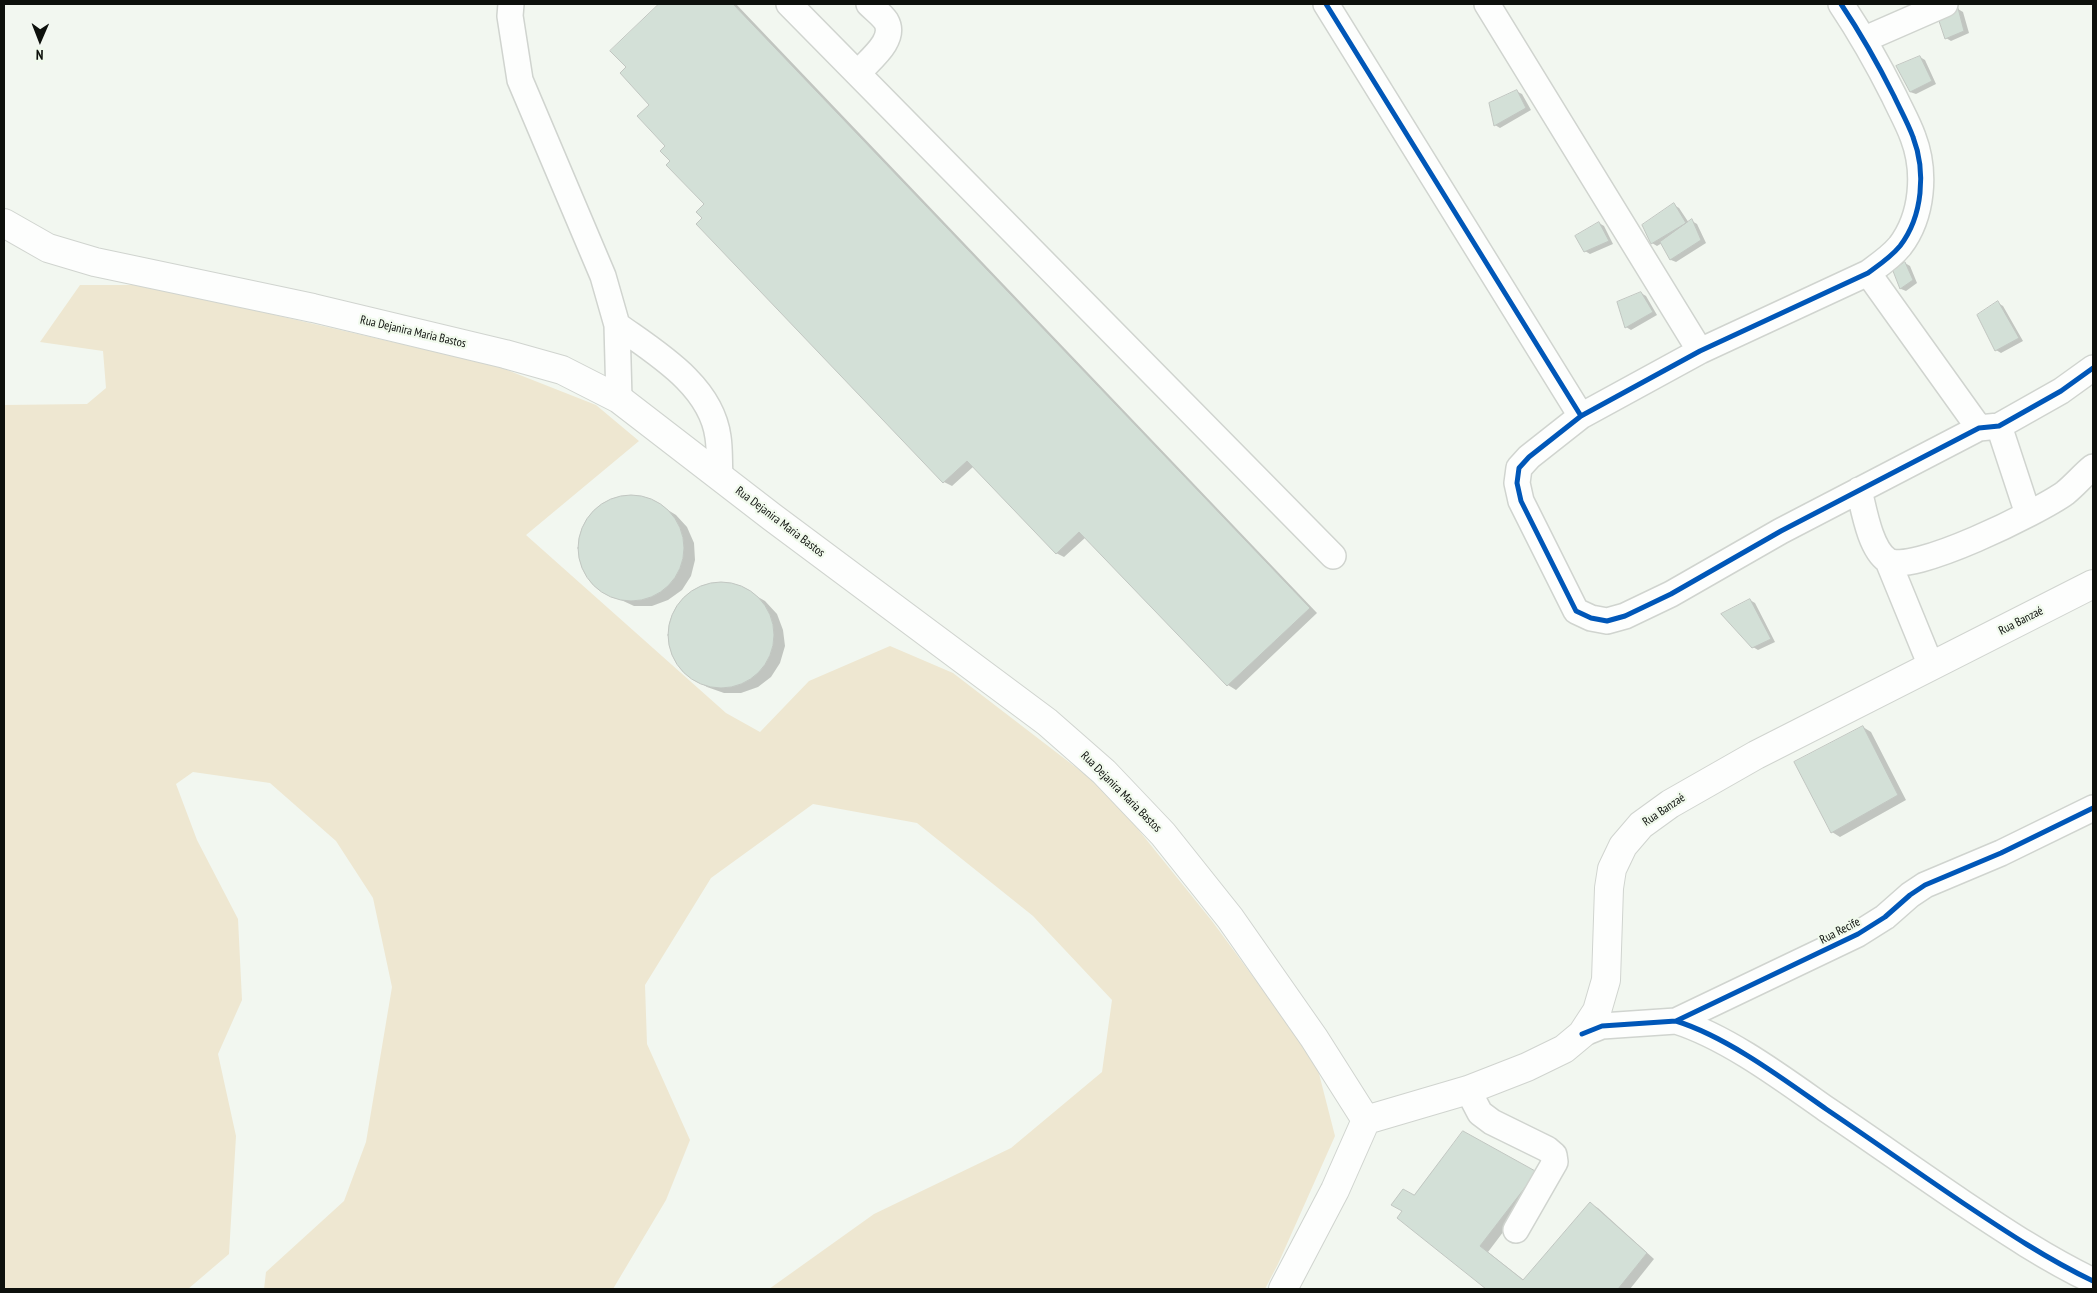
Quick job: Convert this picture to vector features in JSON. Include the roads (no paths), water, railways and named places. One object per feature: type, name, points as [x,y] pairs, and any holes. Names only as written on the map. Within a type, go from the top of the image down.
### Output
[{"type":"main road","name":"Rua Dejanira Maria Bastos","points":[[4,222],[48,248],[95,262],[313,308],[505,354],[562,370],[619,399],[1048,722],[1104,772],[1163,834],[1230,918],[1314,1038],[1366,1120]]},
{"type":"main road","name":"Rua Banzaé","points":[[1366,1120],[1468,1090],[1528,1067],[1564,1049],[1582,1034],[1597,1012],[1606,980],[1609,888],[1612,869],[1623,846],[1641,825],[1670,804],[1756,755],[2093,584]]},
{"type":"main road","points":[[1283,1289],[1335,1190],[1366,1120]]},
{"type":"street","points":[[511,4],[510,16],[520,80],[603,276],[617,325],[619,399]]},
{"type":"street","points":[[789,4],[1332,556]]},
{"type":"street","points":[[858,73],[887,41],[890,30],[886,20],[869,4]]},
{"type":"street","points":[[1326,4],[1581,416]]},
{"type":"street","points":[[1487,4],[1700,351]]},
{"type":"street","points":[[1841,4],[1864,39],[1913,137],[1920,162],[1921,191],[1913,221],[1900,245],[1887,259],[1868,273],[1700,351],[1581,416],[1519,468],[1518,483],[1522,501],[1576,610],[1591,618],[1607,621],[1625,616],[1672,594],[1781,531],[1859,490],[2061,391],[2093,368]]},
{"type":"street","points":[[1864,39],[1945,4]]},
{"type":"street","points":[[1868,273],[1989,427],[2028,514]]},
{"type":"street","points":[[617,325],[653,351],[684,377],[704,399],[718,436],[720,476]]},
{"type":"street","points":[[1888,561],[1898,564],[1955,548],[1992,533],[2066,492],[2093,467]]},
{"type":"street","points":[[1859,490],[1872,536],[1880,553],[1888,561],[1931,666]]},
{"type":"street","name":"Rua Recife","points":[[1582,1034],[1602,1026],[1676,1021],[1858,934],[1885,917],[1910,895],[1925,885],[2001,853],[2093,808]]},
{"type":"street","points":[[1676,1021],[1710,1035],[1747,1057],[1802,1092],[2016,1238],[2068,1269],[2093,1280]]},
{"type":"street","points":[[1468,1090],[1480,1113],[1492,1122],[1547,1149],[1554,1155],[1555,1162],[1516,1230]]}]
